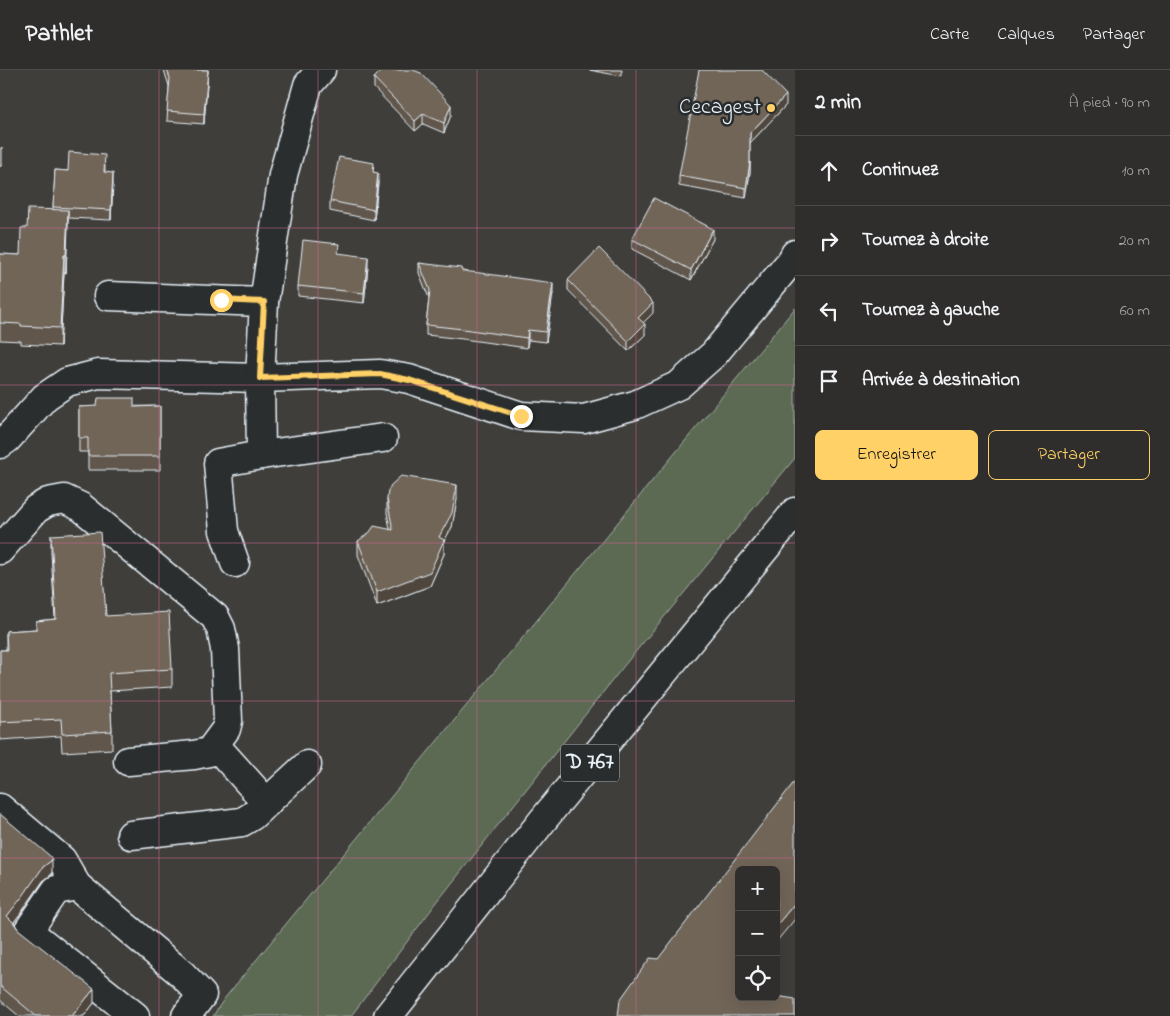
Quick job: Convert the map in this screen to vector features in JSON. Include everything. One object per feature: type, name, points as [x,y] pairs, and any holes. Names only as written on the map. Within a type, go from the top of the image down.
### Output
[{"type":"street","points":[[261,455],[260,378],[264,302],[283,175],[308,85],[321,70]]},
{"type":"street","points":[[0,444],[7,439],[45,397],[67,382],[98,374],[260,378],[380,374],[409,380],[521,416],[584,419],[634,405],[679,385],[714,354],[795,254]]},
{"type":"street","points":[[108,296],[264,302]]},
{"type":"street","points":[[235,563],[224,531],[218,463],[383,438]]},
{"type":"street","points":[[0,550],[36,508],[48,502],[64,500],[82,507],[215,617],[221,629],[225,649],[228,721],[226,729],[209,752],[194,755],[128,760]]},
{"type":"street","name":"D 767","points":[[388,1016],[543,820],[795,512]]},
{"type":"street","points":[[215,745],[267,803]]},
{"type":"street","points":[[131,835],[242,822],[267,803],[307,765]]},
{"type":"street","points":[[0,808],[62,860],[77,886],[182,974],[202,995],[186,1016]]},
{"type":"street","points":[[77,886],[56,890],[28,931],[135,1016]]},
{"type":"green space","points":[[795,308],[795,458],[623,667],[437,902],[351,1016],[213,1016],[224,999]]},
{"type":"building","points":[[167,70],[208,70],[204,114],[167,111],[170,78]]},
{"type":"building","points":[[382,70],[413,70],[421,73],[451,105],[444,123],[423,114],[415,121],[374,78]]},
{"type":"building","points":[[699,70],[762,70],[786,95],[750,133],[750,162],[746,188],[679,176]]},
{"type":"building","points":[[69,152],[105,155],[104,172],[113,173],[111,210],[53,207],[55,170],[68,171]]},
{"type":"building","points":[[339,157],[374,163],[373,172],[378,173],[374,210],[330,201]]},
{"type":"building","points":[[654,198],[713,229],[691,270],[632,239]]},
{"type":"building","points":[[28,209],[68,210],[60,328],[0,323],[0,254],[20,255],[21,228],[27,228]]},
{"type":"building","points":[[303,240],[339,244],[338,253],[368,257],[364,293],[298,286]]},
{"type":"building","points":[[599,248],[653,303],[638,318],[645,324],[628,341],[568,280]]},
{"type":"building","points":[[419,263],[461,268],[462,271],[553,283],[546,332],[528,330],[527,338],[426,325],[430,290]]},
{"type":"building","points":[[98,398],[134,398],[134,407],[160,406],[160,456],[88,456],[88,438],[79,438],[79,407],[97,406]]},
{"type":"building","points":[[401,476],[457,485],[452,513],[439,537],[444,540],[430,572],[377,592],[358,541],[370,532],[374,526],[393,530],[387,499],[388,491],[391,485]]},
{"type":"building","points":[[100,532],[106,616],[169,612],[172,669],[109,673],[112,731],[62,734],[61,719],[0,722],[0,650],[7,650],[6,631],[37,629],[36,621],[56,619],[51,535]]},
{"type":"building","points":[[795,781],[795,903],[780,921],[780,866],[735,866],[735,1001],[780,1001],[780,997],[795,999],[795,1016],[618,1016],[620,1000],[650,958],[658,959]]},
{"type":"building","points":[[0,814],[50,856],[52,860],[43,867],[7,916],[18,929],[94,989],[72,1016],[36,1016],[0,986]]},
{"type":"place","name":"Cecagest","points":[[771,108]]},
{"type":"route","points":[[221,300],[264,302],[260,378],[380,374],[409,380],[521,416]]}]
